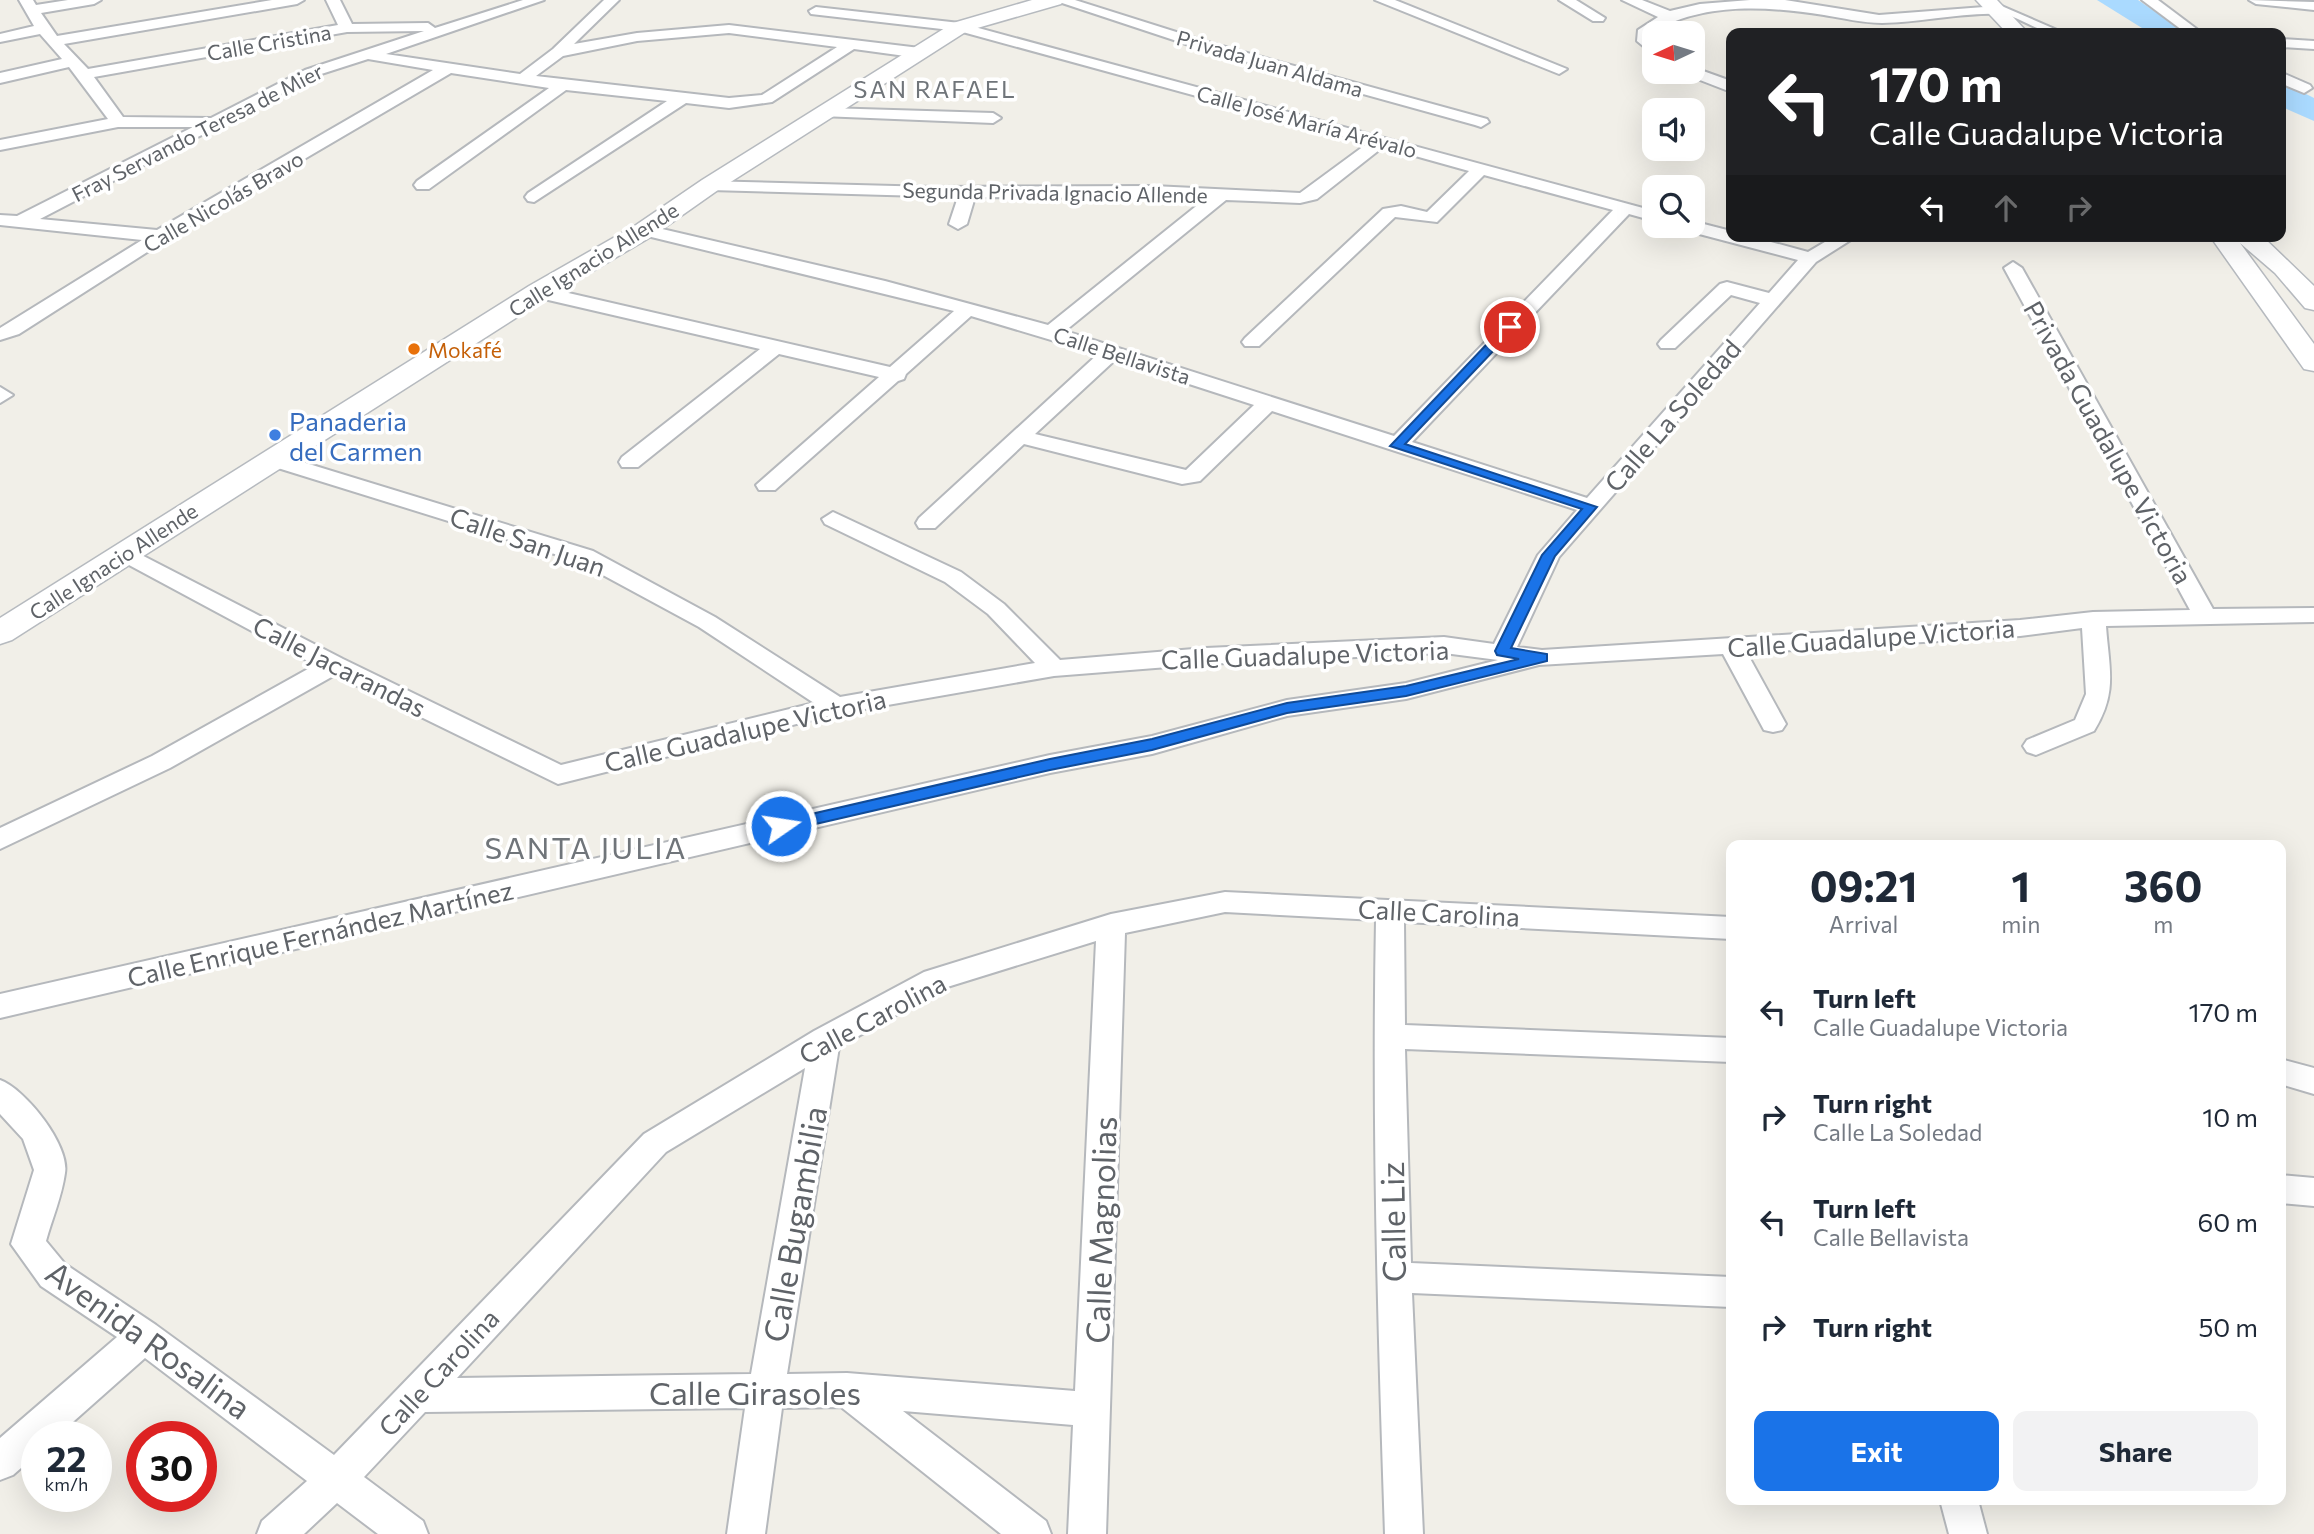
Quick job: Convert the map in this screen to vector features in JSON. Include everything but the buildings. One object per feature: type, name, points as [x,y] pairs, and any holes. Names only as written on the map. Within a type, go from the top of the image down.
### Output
[{"type":"street","points":[[94,0],[30,5],[48,35],[70,62],[84,74],[118,122]]},
{"type":"street","points":[[0,38],[48,35],[297,0]]},
{"type":"street","points":[[333,0],[347,28]]},
{"type":"street","name":"Fray Servando Teresa de Mier","points":[[20,222],[310,73],[537,0]]},
{"type":"street","points":[[522,80],[558,52],[612,0]]},
{"type":"street","name":"Calle Ignacio Allende","points":[[0,633],[538,292],[645,230],[710,185],[960,27],[1054,0]]},
{"type":"street","name":"Privada Juan Aldama","points":[[1060,0],[1206,46],[1481,122]]},
{"type":"street","points":[[1382,0],[1559,69]]},
{"type":"street","points":[[1566,0],[1598,18]]},
{"type":"street","points":[[1629,0],[1669,16]]},
{"type":"street","points":[[2149,0],[2187,28]]},
{"type":"street","points":[[2256,0],[2314,6]]},
{"type":"street","points":[[1660,21],[1700,8],[1777,3],[1879,19],[1990,5],[2045,28]]},
{"type":"street","points":[[1990,5],[2013,28]]},
{"type":"street","name":"Calle José María Arévalo","points":[[816,11],[960,27],[1642,213]]},
{"type":"street","name":"Calle Cristina","points":[[84,74],[347,28],[457,26]]},
{"type":"street","points":[[558,52],[637,37],[729,29],[920,53]]},
{"type":"street","points":[[365,55],[522,80],[729,103],[766,99],[854,43]]},
{"type":"street","points":[[2286,43],[2314,45]]},
{"type":"street","points":[[0,78],[70,62]]},
{"type":"street","name":"Calle Nicolás Bravo","points":[[0,334],[12,330],[160,236],[446,69]]},
{"type":"street","points":[[1705,77],[1726,85]]},
{"type":"street","points":[[2286,80],[2304,88]]},
{"type":"street","points":[[422,185],[563,85]]},
{"type":"street","points":[[534,197],[684,97]]},
{"type":"street","points":[[827,113],[993,118]]},
{"type":"street","points":[[0,145],[118,122],[213,122]]},
{"type":"street","name":"Segunda Privada Ignacio Allende","points":[[710,185],[968,193],[1153,191],[1300,198],[1311,195],[1381,142]]},
{"type":"street","points":[[1252,342],[1389,213],[1401,211],[1432,218],[1482,169]]},
{"type":"street","points":[[958,224],[968,193]]},
{"type":"street","points":[[1051,332],[1222,194]]},
{"type":"street","points":[[1396,446],[1625,208]]},
{"type":"street","points":[[0,220],[160,236]]},
{"type":"street","name":"Calle Bellavista","points":[[645,230],[1051,332],[1591,507]]},
{"type":"street","points":[[1705,230],[1726,236]]},
{"type":"street","points":[[1750,242],[1810,258],[1838,242]]},
{"type":"street","points":[[2226,242],[2314,363]]},
{"type":"street","points":[[2256,242],[2273,253],[2314,302]]},
{"type":"street","points":[[2241,266],[2255,264],[2273,253]]},
{"type":"street","name":"Calle La Soledad","points":[[1503,651],[1549,555],[1810,258]]},
{"type":"street","name":"Privada Guadalupe Victoria","points":[[2013,268],[2205,616]]},
{"type":"street","points":[[1668,344],[1727,288],[1772,300]]},
{"type":"street","points":[[538,292],[897,375]]},
{"type":"street","points":[[767,485],[897,375],[968,309]]},
{"type":"street","points":[[630,462],[775,347]]},
{"type":"street","points":[[927,523],[1112,352]]},
{"type":"street","points":[[1020,437],[1182,477],[1192,476],[1268,404]]},
{"type":"street","name":"Calle San Juan","points":[[273,459],[585,556],[707,622],[836,706]]},
{"type":"street","points":[[833,519],[953,577],[996,609],[1054,668]]},
{"type":"street","name":"Calle Jacarandas","points":[[124,553],[334,664],[558,775]]},
{"type":"street","name":"Calle Guadalupe Victoria","points":[[558,775],[836,706],[1054,668],[1206,656],[1444,645],[1542,658],[2020,628],[2093,619],[2314,615]]},
{"type":"street","points":[[2036,746],[2085,725],[2099,694],[2093,619]]},
{"type":"street","points":[[1731,646],[1773,724]]},
{"type":"street","name":"Calle Enrique Fernández Martínez","points":[[0,1006],[1050,764],[1152,745],[1287,708],[1406,691],[1542,658]]},
{"type":"street","points":[[0,839],[160,762],[334,664]]},
{"type":"street","name":"Calle Carolina","points":[[276,1534],[338,1478],[655,1143],[825,1040],[934,980],[1111,925],[1225,902],[1726,929]]},
{"type":"street","name":"Calle Liz","points":[[1390,910],[1388,1035],[1404,1534]]},
{"type":"street","name":"Calle Magnolias","points":[[1087,1534],[1094,1410],[1111,925]]},
{"type":"street","points":[[1388,1035],[1726,1050]]},
{"type":"street","name":"Calle Bugambilia","points":[[746,1534],[766,1390],[825,1040]]},
{"type":"street","points":[[2286,1074],[2314,1082]]},
{"type":"street","name":"Avenida Rosalina","points":[[0,1093],[37,1132],[50,1170],[28,1244],[53,1275],[144,1336],[338,1478],[409,1534]]},
{"type":"street","points":[[2286,1189],[2314,1192]]},
{"type":"street","points":[[1394,1277],[1726,1292]]},
{"type":"street","points":[[0,1462],[144,1336]]},
{"type":"street","points":[[847,1390],[1032,1534]]},
{"type":"street","name":"Calle Girasoles","points":[[415,1395],[847,1390],[1094,1410]]},
{"type":"street","points":[[1960,1505],[1968,1534]]},
{"type":"water","points":[[2097,0],[2138,0],[2179,28],[2142,28]]},
{"type":"water","points":[[2286,84],[2314,98],[2314,121],[2286,109]]},
{"type":"place","name":"Mokafé","points":[[414,349]]},
{"type":"place","name":"Panaderia del Carmen","points":[[275,435]]},
{"type":"district","name":"SAN RAFAEL","points":[[935,88]]},
{"type":"district","name":"SANTA JULIA","points":[[586,846]]},
{"type":"route","points":[[781,826],[1050,764],[1152,745],[1287,708],[1406,691],[1542,658],[1503,651],[1549,555],[1591,507],[1396,446],[1510,327]]}]
